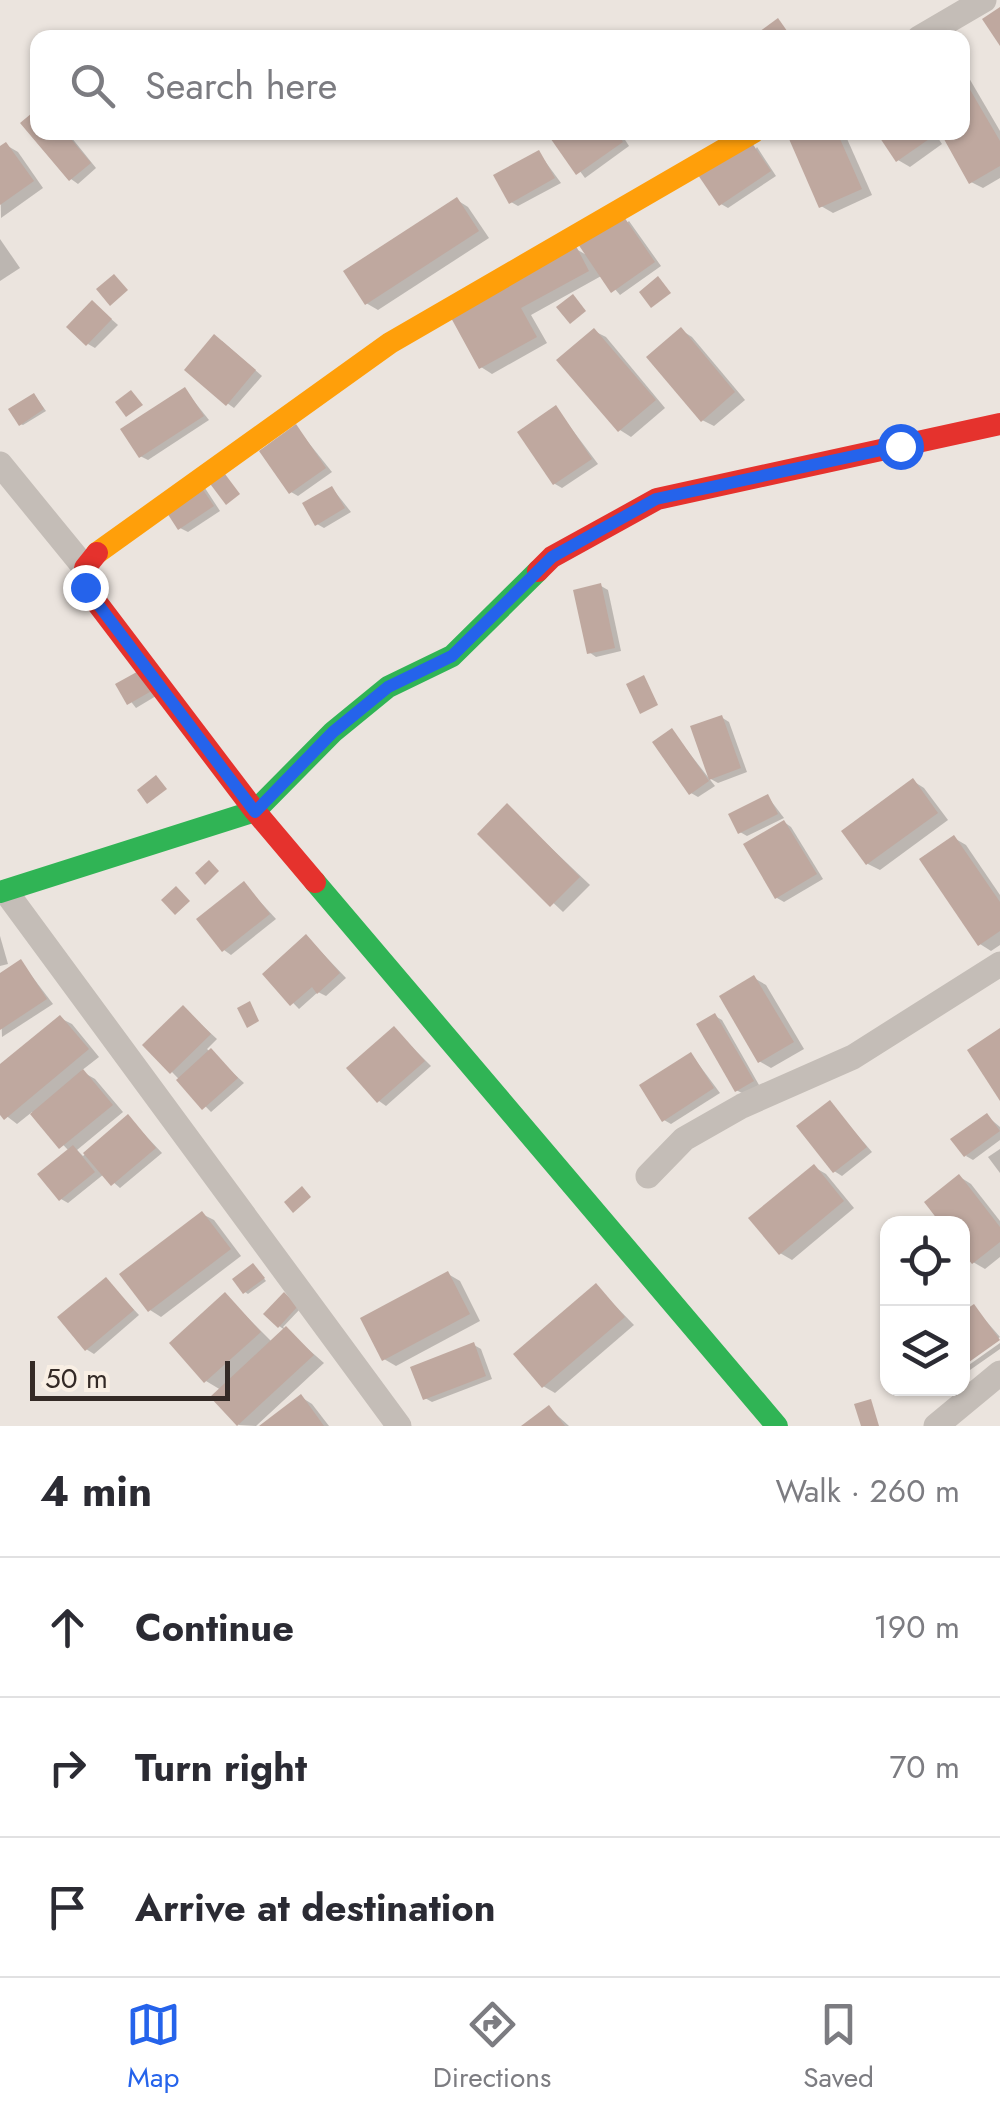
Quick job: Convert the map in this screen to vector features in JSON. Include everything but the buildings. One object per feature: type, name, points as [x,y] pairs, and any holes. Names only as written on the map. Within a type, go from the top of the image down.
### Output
[{"type":"street","points":[[933,30],[984,0]]},
{"type":"street","points":[[740,140],[390,343],[98,552],[85,568],[85,587],[255,812],[776,1426]]},
{"type":"street","points":[[399,1426],[3,892],[255,812],[333,732],[388,687],[452,656],[552,557],[656,499],[1000,424]]},
{"type":"street","points":[[0,464],[85,568]]},
{"type":"street","points":[[648,1176],[684,1139],[742,1106],[853,1057],[1000,964]]},
{"type":"street","points":[[936,1426],[1000,1373]]},
{"type":"traffic: fast","points":[[0,892],[255,811],[333,732],[388,687],[452,656],[538,571]]},
{"type":"traffic: fast","points":[[315,882],[777,1426]]},
{"type":"traffic: slow","points":[[97,553],[390,343],[740,140]]},
{"type":"traffic: jam","points":[[538,571],[552,557],[657,499],[1000,424]]},
{"type":"traffic: jam","points":[[97,553],[85,568],[85,587],[255,811],[315,882]]},
{"type":"route","points":[[85,587],[255,812],[333,732],[388,687],[452,656],[552,557],[656,499],[900,446]]}]
